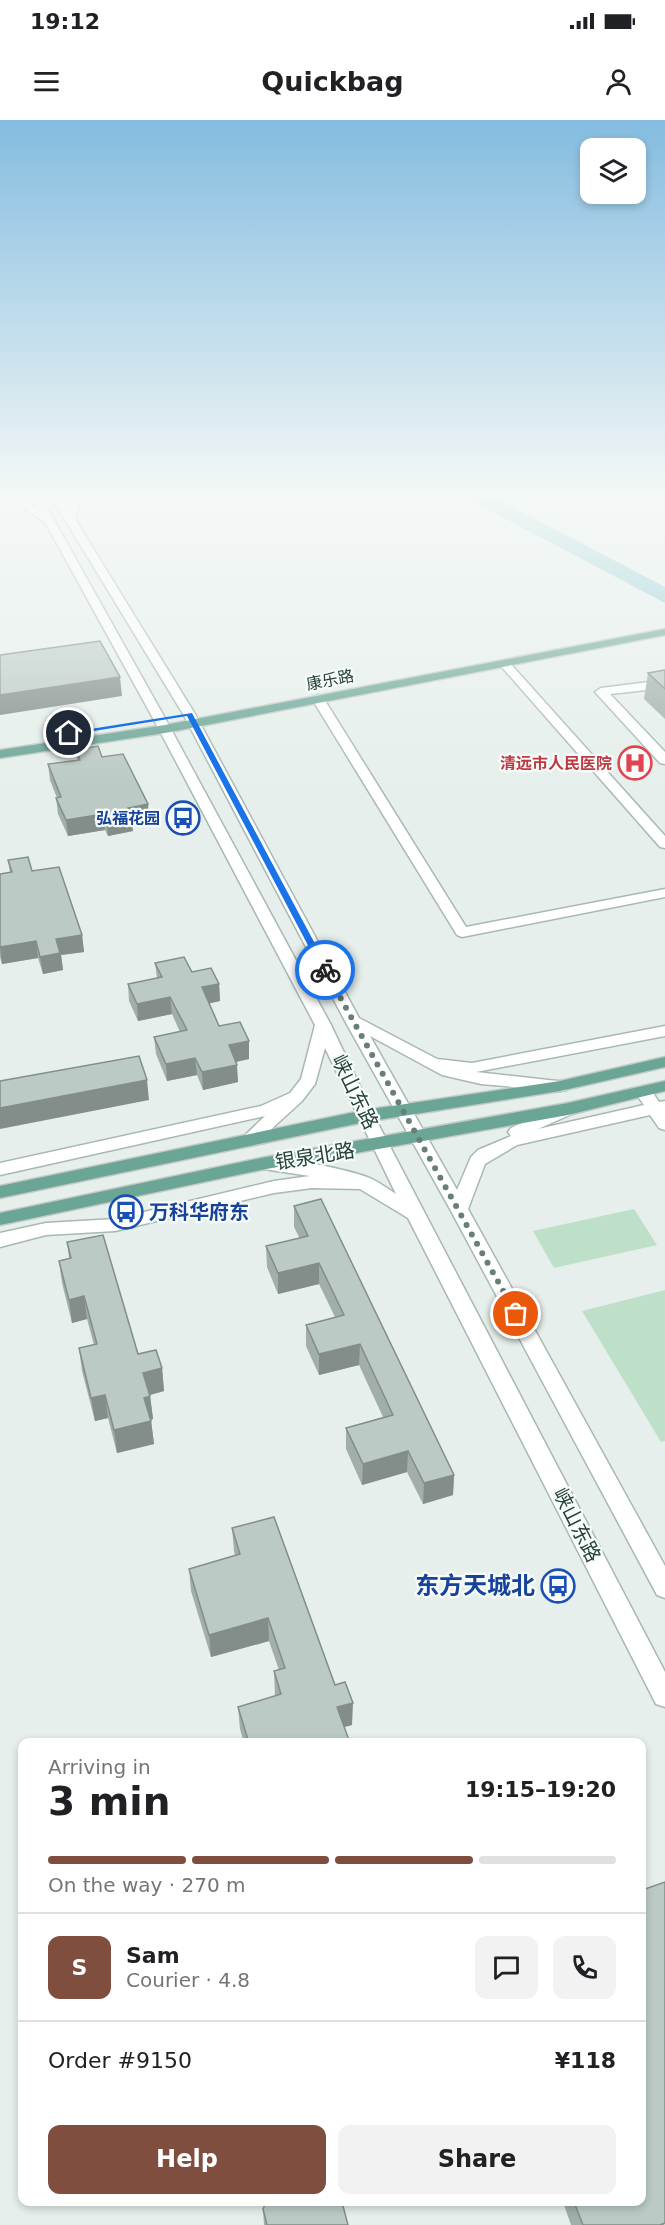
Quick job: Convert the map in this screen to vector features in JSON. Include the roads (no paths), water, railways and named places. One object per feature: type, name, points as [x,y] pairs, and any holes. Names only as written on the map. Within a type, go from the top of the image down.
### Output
[{"type":"main road","name":"康乐路","points":[[192,719],[665,623]]},
{"type":"main road","name":"康乐路","points":[[0,754],[162,724],[318,699],[665,632]]},
{"type":"main road","name":"康乐路","points":[[0,744],[162,724]]},
{"type":"main road","name":"银泉北路","points":[[0,1192],[365,1116],[560,1086],[665,1062]]},
{"type":"main road","name":"银泉北路","points":[[0,1219],[261,1164],[382,1145],[568,1109],[665,1086]]},
{"type":"street","name":"峡山东路","points":[[88,593],[162,724],[323,1024],[365,1116],[665,1696]]},
{"type":"street","name":"峡山东路","points":[[115,593],[192,719],[352,1021],[459,1209],[665,1588]]},
{"type":"street","points":[[504,663],[665,844]]},
{"type":"street","points":[[665,684],[601,692],[665,760]]},
{"type":"street","points":[[318,699],[462,932],[665,893]]},
{"type":"street","points":[[352,1021],[448,1071],[481,1079],[560,1086]]},
{"type":"street","points":[[250,1139],[296,1097],[309,1080],[323,1024]]},
{"type":"street","points":[[428,1062],[472,1068],[665,1031]]},
{"type":"street","points":[[644,1091],[659,1107],[665,1124]]},
{"type":"street","points":[[0,1169],[266,1110],[296,1097]]},
{"type":"street","points":[[477,1161],[512,1141],[659,1107]]},
{"type":"street","points":[[459,1209],[477,1161],[498,1142],[568,1109]]},
{"type":"street","points":[[261,1164],[288,1166],[364,1183],[416,1214]]},
{"type":"street","name":"银泉北路","points":[[0,1240],[46,1229],[115,1225],[274,1187],[312,1182],[364,1183]]},
{"type":"waterway","points":[[660,593],[665,596]]},
{"type":"place","name":"清远市人民医院","points":[[635,763]]},
{"type":"place","name":"弘福花园","points":[[183,818]]},
{"type":"place","name":"万科华府东","points":[[126,1212]]},
{"type":"place","name":"东方天城北","points":[[558,1586]]}]
